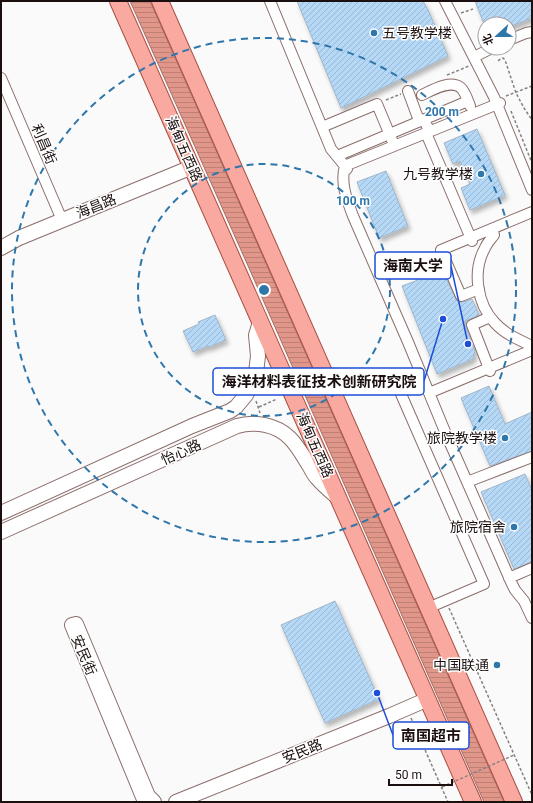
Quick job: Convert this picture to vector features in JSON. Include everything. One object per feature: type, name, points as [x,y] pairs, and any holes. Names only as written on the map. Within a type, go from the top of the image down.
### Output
[{"type":"main road","name":"海甸五西路","points":[[118,1],[473,802]]},
{"type":"main road","points":[[160,1],[514,802]]},
{"type":"street","points":[[270,1],[323,126],[338,155],[348,167]]},
{"type":"street","points":[[273,1],[323,126]]},
{"type":"street","points":[[445,1],[500,104],[532,180]]},
{"type":"street","points":[[449,1],[475,56]]},
{"type":"street","points":[[517,37],[532,32]]},
{"type":"street","name":"利昌街","points":[[1,78],[61,218]]},
{"type":"street","points":[[422,94],[453,84],[463,90],[474,115]]},
{"type":"street","points":[[408,92],[418,118],[424,120],[428,128],[426,135],[469,240]]},
{"type":"street","points":[[338,155],[468,101]]},
{"type":"street","points":[[323,126],[377,104],[395,148]]},
{"type":"street","points":[[348,167],[500,104]]},
{"type":"street","points":[[500,104],[532,190]]},
{"type":"street","name":"海昌路","points":[[1,248],[61,218],[190,164]]},
{"type":"street","points":[[348,167],[346,178],[355,213],[410,338],[431,394],[515,590],[525,602],[532,618]]},
{"type":"street","points":[[479,289],[461,296],[443,253],[532,212]]},
{"type":"street","points":[[492,230],[532,215]]},
{"type":"street","name":"海昌路","points":[[1,244],[18,232],[61,218]]},
{"type":"street","points":[[492,230],[494,235],[481,256],[478,277],[479,289],[483,303],[495,324],[507,333],[532,346]]},
{"type":"street","points":[[490,317],[472,325],[490,369]]},
{"type":"street","name":"怡心路","points":[[1,513],[236,407],[246,395],[256,373],[258,356],[256,335],[260,322]]},
{"type":"street","points":[[431,394],[532,350]]},
{"type":"street","points":[[490,369],[532,353]]},
{"type":"street","points":[[394,378],[484,584],[428,608]]},
{"type":"street","name":"怡心路","points":[[1,532],[237,426],[250,424],[270,426],[284,433],[299,449],[316,478],[339,499]]},
{"type":"street","points":[[469,483],[531,460]]},
{"type":"street","points":[[511,579],[532,568]]},
{"type":"street","points":[[511,579],[532,572]]},
{"type":"street","points":[[511,579],[527,602],[532,613]]},
{"type":"street","name":"安民街","points":[[148,802],[143,797],[72,625],[76,624],[148,796],[154,802]]},
{"type":"street","name":"安民路","points":[[186,802],[349,736],[428,701]]},
{"type":"street","name":"安民路","points":[[176,802],[428,701]]},
{"type":"path","points":[[460,13],[473,9]]},
{"type":"path","points":[[498,61],[503,58],[505,60],[516,92],[532,120]]},
{"type":"path","points":[[500,104],[516,92],[532,86]]},
{"type":"path","points":[[258,407],[277,399]]},
{"type":"path","points":[[255,400],[261,415]]},
{"type":"path","points":[[446,600],[532,795]]},
{"type":"path","points":[[408,711],[448,802]]},
{"type":"path","points":[[442,787],[514,755]]},
{"type":"shaded area","points":[[130,1],[150,1],[504,802],[484,802]]},
{"type":"building","name":"五号教学楼","points":[[297,1],[423,1],[448,56],[341,108]]},
{"type":"building","points":[[475,1],[532,1],[532,18],[517,24],[517,16],[481,16]]},
{"type":"building","name":"九号教学楼","points":[[477,129],[505,195],[470,210],[461,188],[470,184],[460,161],[453,164],[444,143]]},
{"type":"building","points":[[386,171],[408,226],[379,238],[357,182]]},
{"type":"building","points":[[430,264],[444,274],[457,301],[463,302],[472,299],[479,315],[464,322],[475,351],[473,359],[437,374],[402,286],[418,280],[414,270]]},
{"type":"building","points":[[215,315],[226,340],[193,352],[183,331],[199,324],[198,322]]},
{"type":"building","name":"旅院教学楼","points":[[489,386],[505,424],[532,412],[532,451],[490,466],[461,398]]},
{"type":"building","name":"旅院宿舍","points":[[525,474],[532,490],[532,562],[514,569],[481,492]]},
{"type":"building","points":[[335,601],[379,699],[325,723],[281,625]]},
{"type":"place","name":"五号教学楼","points":[[374,33]]},
{"type":"place","name":"九号教学楼","points":[[481,174]]},
{"type":"place","name":"海洋材料表征技术创新研究院","points":[[443,319]]},
{"type":"place","name":"海南大学","points":[[468,344]]},
{"type":"place","name":"旅院教学楼","points":[[505,438]]},
{"type":"place","name":"旅院宿舍","points":[[514,527]]},
{"type":"place","name":"中国联通","points":[[497,665]]},
{"type":"place","name":"南国超市","points":[[377,693]]}]
